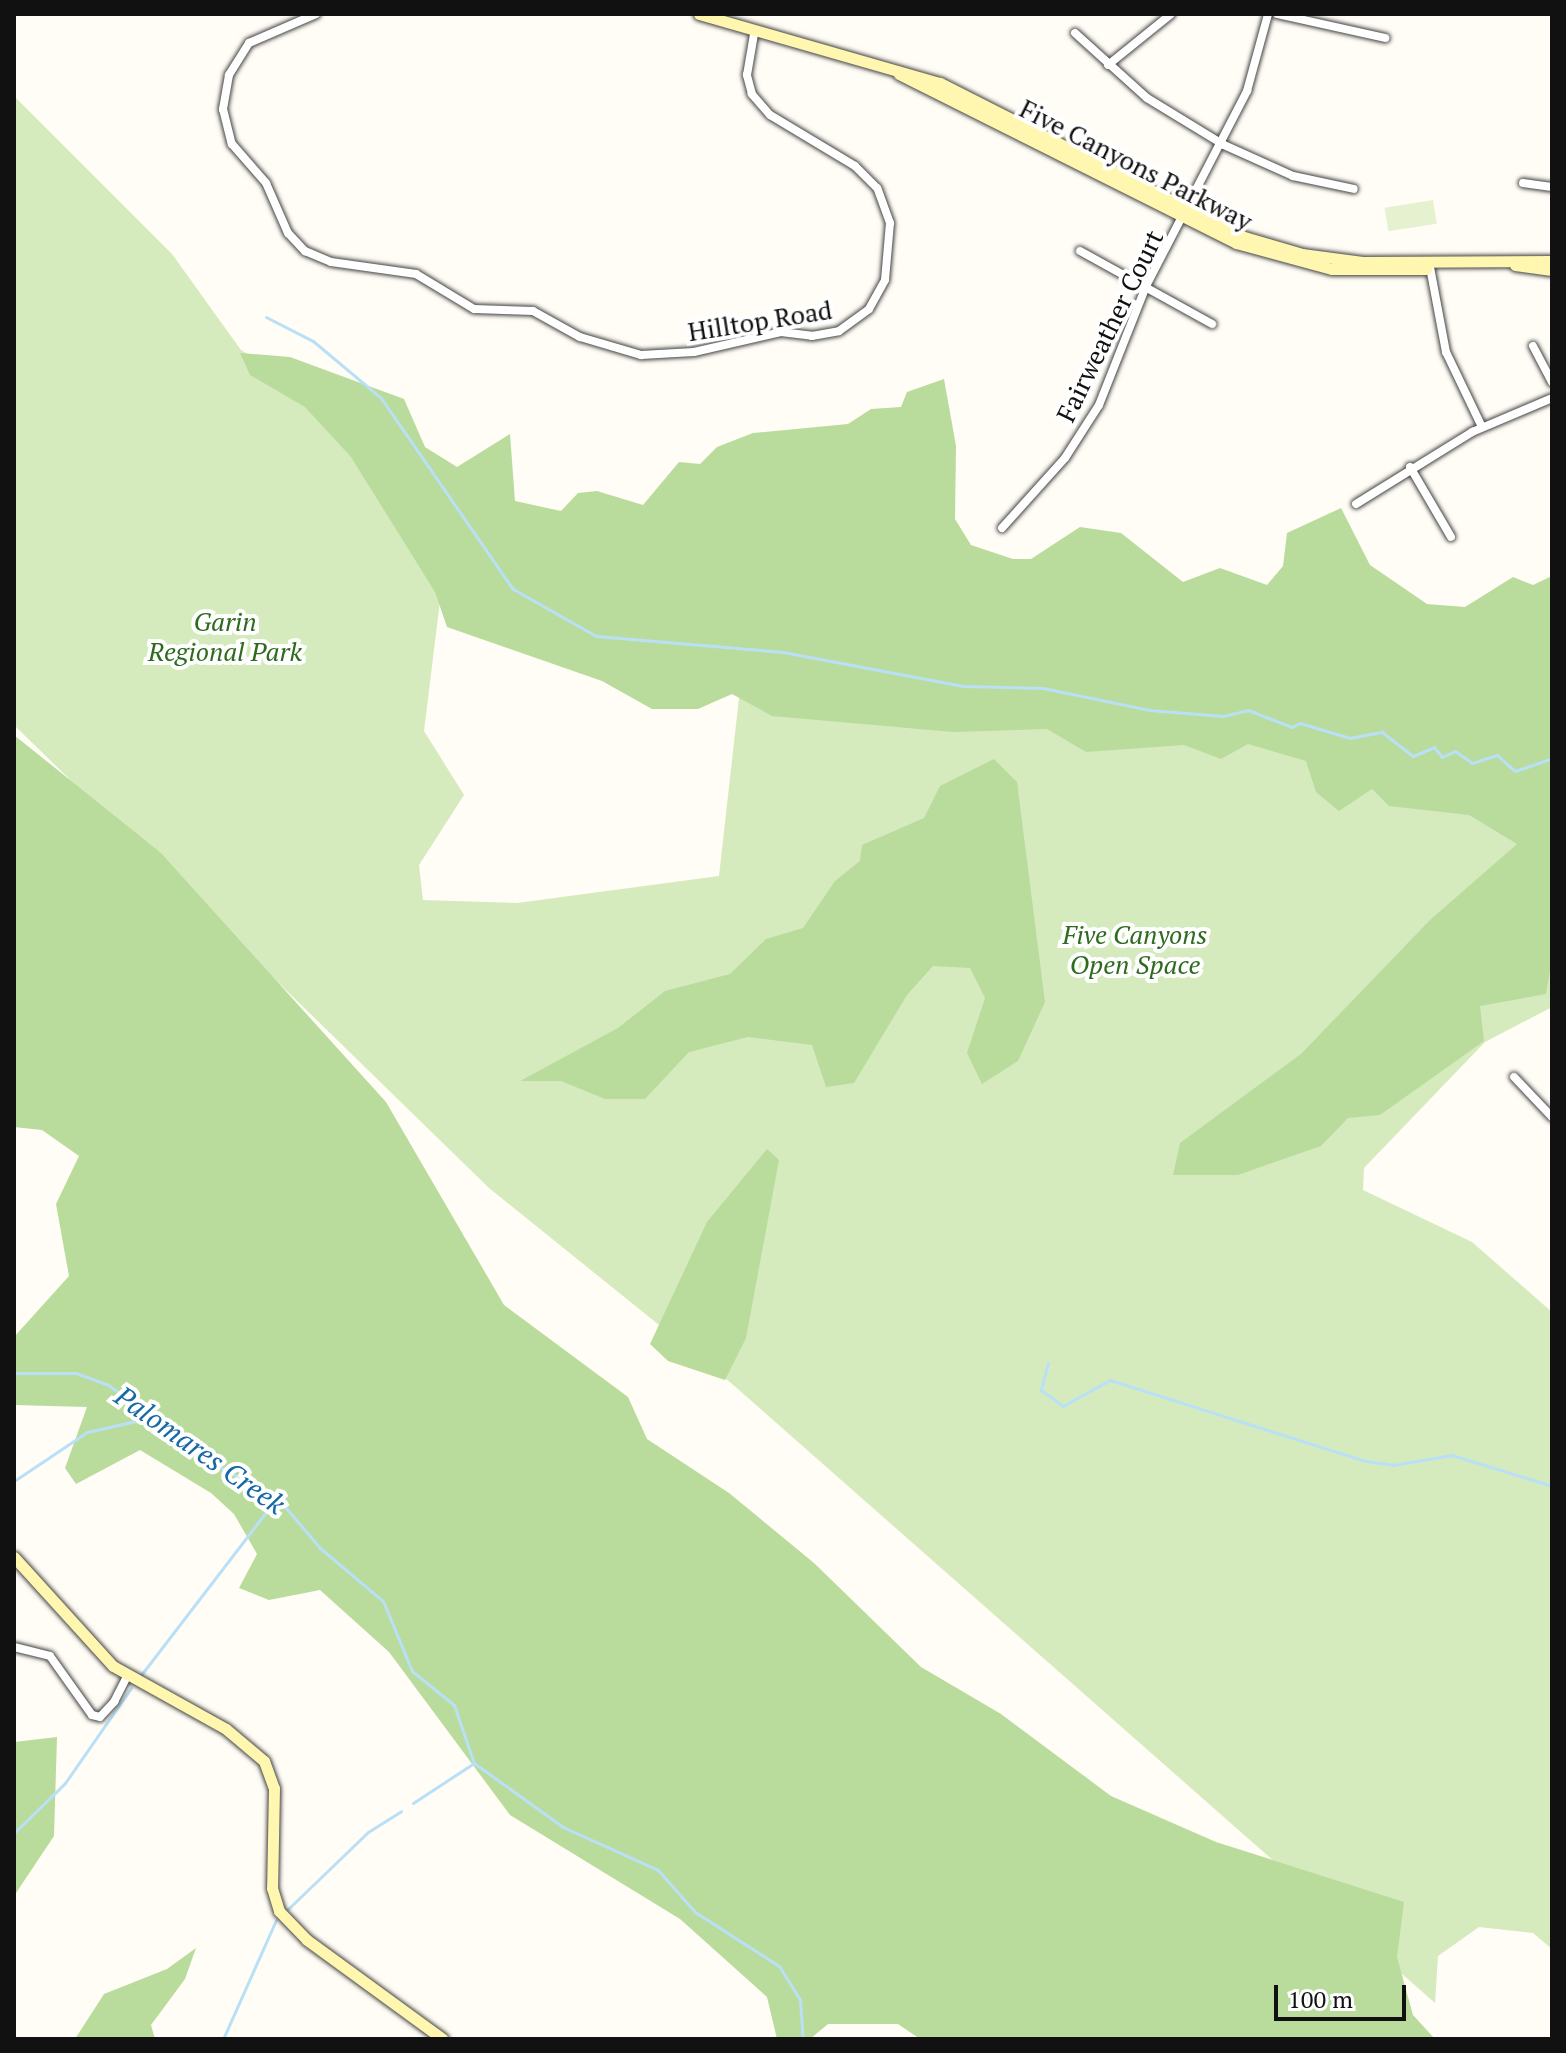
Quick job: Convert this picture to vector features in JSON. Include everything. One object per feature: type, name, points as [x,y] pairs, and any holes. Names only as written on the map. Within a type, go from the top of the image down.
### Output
[{"type":"main road","name":"Five Canyons Parkway","points":[[699,14],[754,34],[899,74],[1186,216],[1303,264],[1510,264],[1552,270]]},
{"type":"main road","name":"Five Canyons Parkway","points":[[1430,266],[1552,261]]},
{"type":"main road","points":[[14,1557],[127,1677],[226,1729],[264,1761],[274,1788],[272,1888],[279,1911],[307,1940],[443,2039]]},
{"type":"street","name":"Hilltop Road","points":[[316,14],[249,43],[229,75],[223,109],[232,144],[266,183],[288,233],[305,251],[331,262],[416,274],[474,309],[533,311],[580,337],[641,355],[694,352],[781,332],[812,336],[839,331],[859,319],[885,280],[890,223],[877,188],[855,166],[770,115],[752,94],[747,75],[754,34]]},
{"type":"street","points":[[1108,65],[1171,14]]},
{"type":"street","name":"Fairweather Court","points":[[1002,528],[1065,458],[1099,405],[1146,286],[1224,145],[1247,91],[1268,14]]},
{"type":"street","points":[[1277,14],[1385,38]]},
{"type":"street","points":[[1075,33],[1147,98],[1224,145],[1293,176],[1354,189]]},
{"type":"street","points":[[1523,183],[1552,187]]},
{"type":"street","points":[[1080,251],[1212,324]]},
{"type":"street","points":[[1430,266],[1446,352],[1482,427]]},
{"type":"street","points":[[1533,346],[1552,382]]},
{"type":"street","points":[[1356,504],[1410,467],[1482,427],[1552,398]]},
{"type":"street","points":[[1410,467],[1451,537]]},
{"type":"street","points":[[1514,1077],[1552,1117]]},
{"type":"street","points":[[14,1647],[50,1656],[92,1715],[100,1717],[114,1702],[127,1677]]},
{"type":"green space","name":"Five Canyons Open Space","points":[[14,96],[172,254],[241,350],[348,415],[440,601],[424,731],[464,795],[419,865],[423,900],[517,903],[719,876],[742,671],[1552,696],[1552,1007],[1485,1042],[1364,1168],[1363,1190],[1472,1242],[1552,1312],[1552,1949],[1533,1933],[1479,1927],[1438,1956],[1435,2003],[731,1383],[489,1188],[14,725]]},
{"type":"green space","points":[[1433,200],[1437,224],[1388,231],[1385,208]]},
{"type":"green space","points":[[240,353],[290,357],[404,399],[425,447],[457,467],[510,434],[515,501],[561,511],[578,493],[597,491],[643,505],[679,462],[700,464],[717,447],[753,433],[848,424],[871,409],[901,407],[907,392],[944,379],[956,446],[955,519],[971,545],[1013,559],[1031,559],[1080,527],[1121,533],[1183,582],[1220,568],[1267,585],[1283,566],[1287,533],[1341,508],[1370,565],[1427,604],[1465,607],[1513,577],[1533,585],[1552,576],[1552,958],[1546,994],[1480,1006],[1484,1041],[1380,1115],[1348,1118],[1321,1146],[1238,1175],[1173,1175],[1180,1143],[1301,1054],[1430,920],[1517,844],[1469,815],[1389,806],[1372,789],[1339,811],[1316,792],[1306,761],[1248,744],[1221,759],[1184,745],[1086,752],[1047,729],[953,732],[772,716],[732,694],[698,709],[652,709],[602,681],[447,627],[435,592],[351,457],[305,407],[250,375]]},
{"type":"green space","points":[[14,735],[161,853],[386,1102],[504,1305],[628,1397],[647,1439],[729,1493],[814,1563],[921,1667],[1001,1714],[1111,1796],[1216,1842],[1404,1902],[1397,1957],[1413,2015],[1435,2039],[920,2039],[898,2024],[828,2024],[810,2039],[777,2039],[767,1997],[680,1919],[510,1815],[389,1652],[320,1590],[269,1600],[239,1588],[257,1554],[234,1514],[211,1493],[140,1450],[76,1484],[65,1468],[87,1407],[14,1405],[14,1337],[69,1276],[56,1204],[79,1156],[42,1130],[14,1127]]},
{"type":"green space","points":[[994,759],[1017,782],[1045,1002],[1018,1061],[982,1084],[967,1053],[985,998],[970,968],[933,966],[907,995],[854,1083],[826,1087],[812,1045],[748,1037],[689,1052],[645,1099],[605,1099],[561,1081],[520,1081],[618,1028],[665,991],[730,974],[766,939],[803,928],[835,881],[860,861],[862,845],[924,818],[940,786]]},
{"type":"green space","points":[[767,1149],[779,1160],[746,1338],[725,1380],[668,1361],[650,1344],[707,1222]]},
{"type":"green space","points":[[57,1737],[54,1836],[14,1896],[14,1742]]},
{"type":"green space","points":[[196,1948],[185,1979],[151,2025],[155,2039],[75,2039],[104,1994],[167,1969]]},
{"type":"waterway","points":[[266,317],[313,341],[381,398],[513,589],[596,636],[783,652],[963,686],[1043,688],[1149,710],[1223,716],[1248,710],[1292,727],[1300,723],[1350,738],[1382,732],[1413,756],[1434,747],[1442,757],[1455,751],[1472,763],[1497,755],[1515,771],[1552,758]]},
{"type":"waterway","points":[[1048,1363],[1041,1390],[1063,1406],[1110,1380],[1366,1461],[1393,1465],[1452,1455],[1552,1486]]},
{"type":"waterway","name":"Palomares Creek","points":[[14,1373],[76,1373],[107,1384],[220,1467],[281,1502],[320,1548],[383,1601],[412,1671],[454,1705],[474,1763],[563,1827],[658,1870],[695,1912],[779,1966],[800,2000],[803,2039]]},
{"type":"waterway","points":[[14,1481],[87,1432],[158,1416]]},
{"type":"waterway","points":[[141,1675],[276,1499]]},
{"type":"waterway","points":[[14,1833],[65,1783],[131,1688]]},
{"type":"waterway","points":[[413,1803],[474,1763]]},
{"type":"waterway","points":[[288,1909],[368,1832],[401,1811]]},
{"type":"waterway","points":[[223,2039],[276,1920]]},
{"type":"park label","name":"Garin Regional Park","points":[[225,637]]}]
